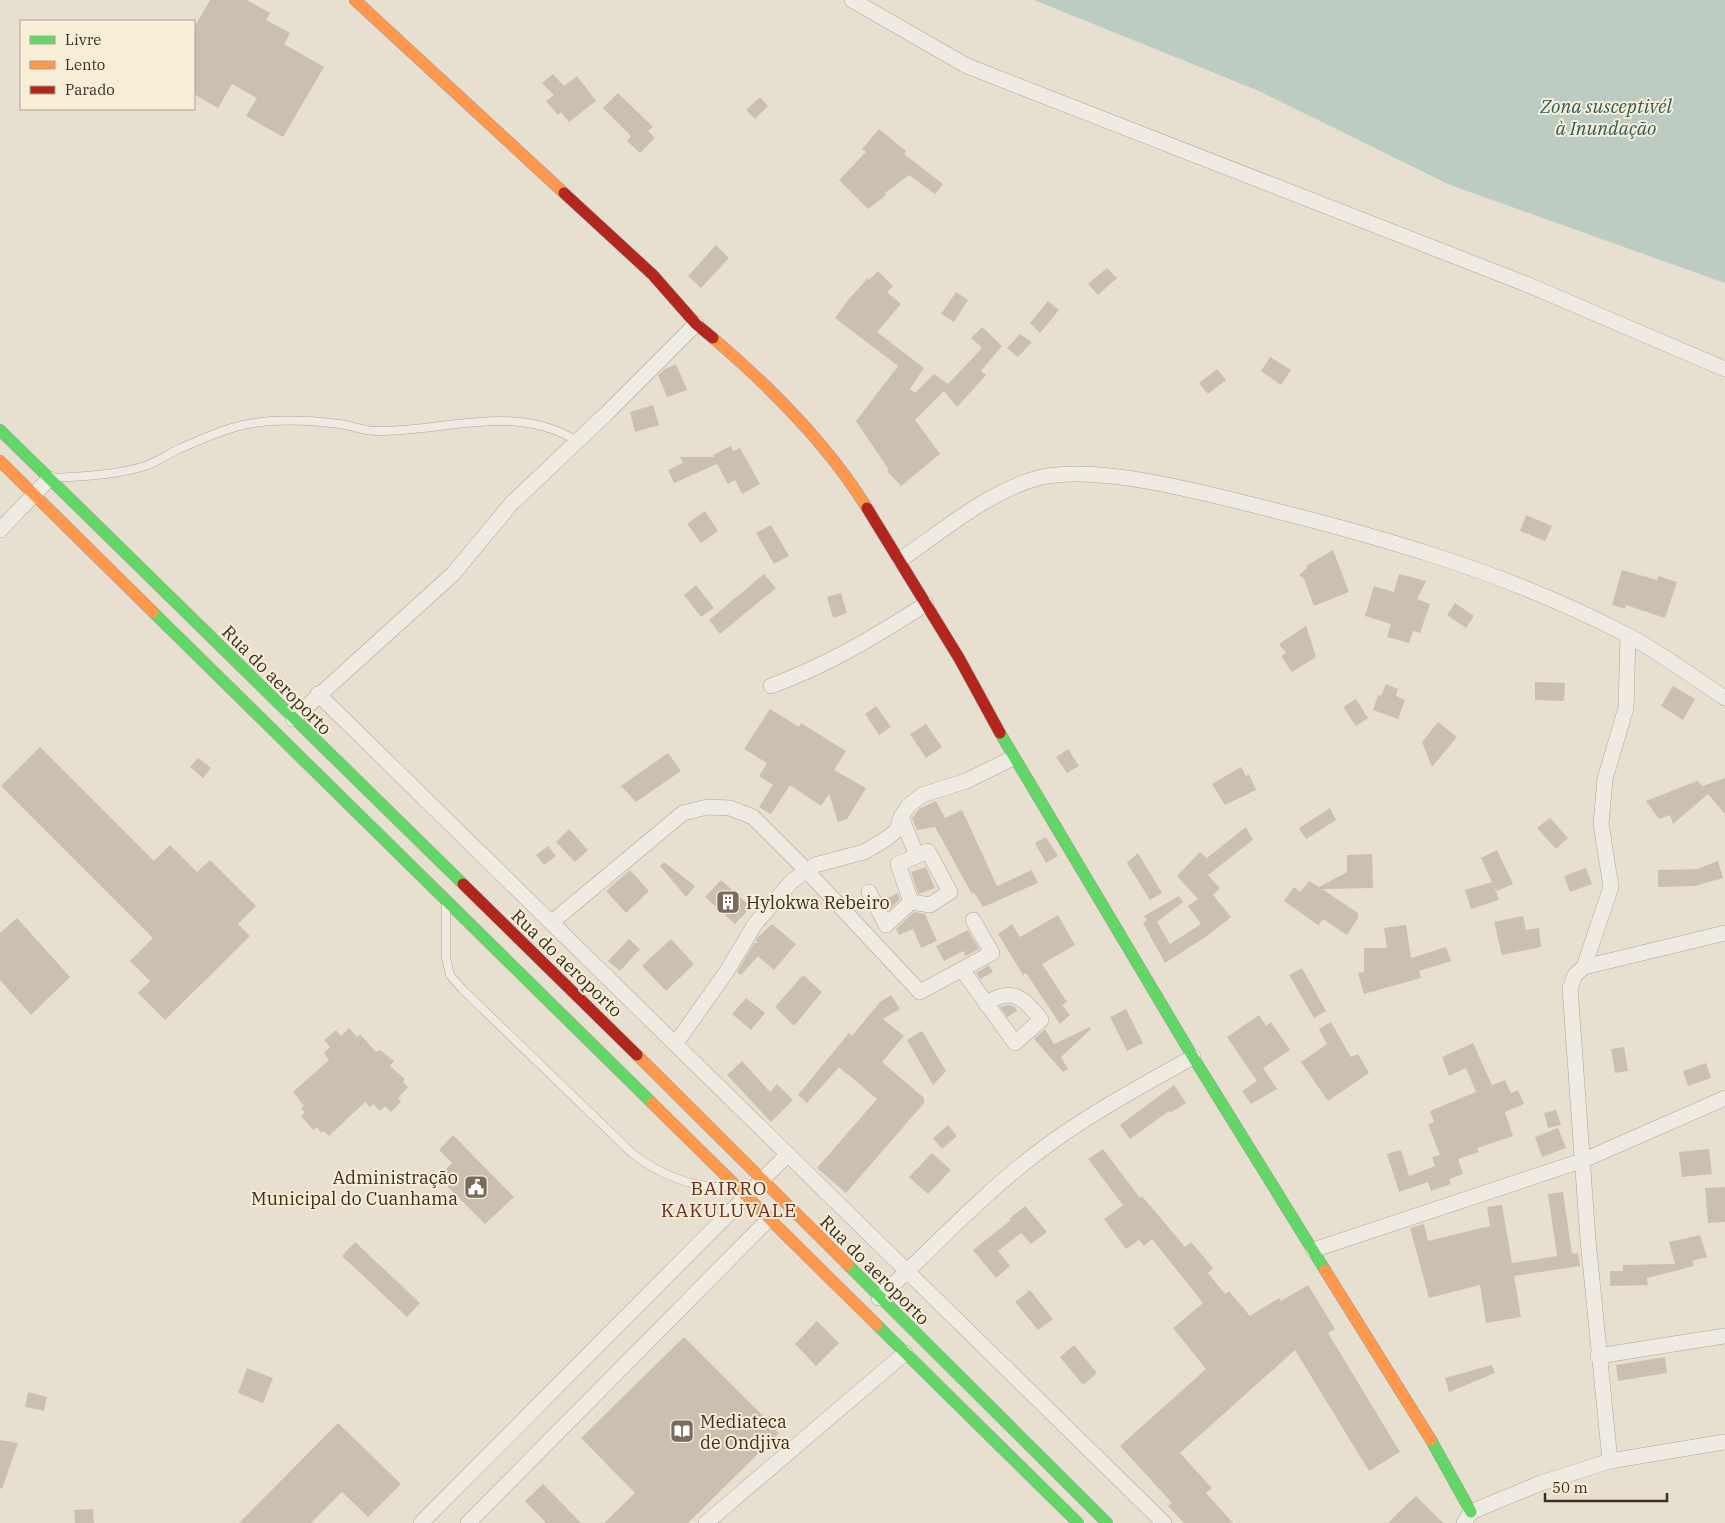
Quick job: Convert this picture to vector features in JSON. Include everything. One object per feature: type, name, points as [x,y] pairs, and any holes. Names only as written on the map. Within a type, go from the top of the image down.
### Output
[{"type":"main road","points":[[355,0],[652,275],[696,324],[755,374],[834,460],[900,560],[1013,758],[1193,1057],[1433,1443],[1467,1518]]},
{"type":"main road","name":"Rua do aeroporto","points":[[0,430],[665,1084],[1106,1523]]},
{"type":"main road","points":[[2,465],[35,494],[1078,1523]]},
{"type":"street","points":[[852,0],[967,66],[1526,284],[1725,369]]},
{"type":"street","points":[[293,719],[318,694],[453,574],[511,504],[696,324]]},
{"type":"street","points":[[900,560],[1008,488],[1040,478],[1083,473],[1180,487],[1354,529],[1458,562],[1560,602],[1628,636],[1725,698]]},
{"type":"street","points":[[0,530],[49,479]]},
{"type":"street","points":[[771,686],[813,671],[852,650],[926,604]]},
{"type":"street","points":[[1584,967],[1611,886],[1601,824],[1605,779],[1626,708],[1628,636]]},
{"type":"street","points":[[318,694],[1163,1523]]},
{"type":"street","points":[[676,1044],[727,970],[755,924],[786,887],[806,870],[815,865],[864,852],[886,840],[897,830],[901,817],[909,805],[922,795],[966,781],[1013,758]]},
{"type":"street","points":[[552,922],[683,813],[708,807],[730,808],[753,817],[806,870],[920,992],[992,953],[973,920]]},
{"type":"street","points":[[901,817],[916,856]]},
{"type":"street","points":[[928,851],[950,892],[930,905],[911,902],[898,864],[928,851]]},
{"type":"street","points":[[869,892],[886,925],[911,902]]},
{"type":"street","points":[[1610,1461],[1598,1356],[1584,1160],[1569,1003],[1570,988],[1574,975],[1584,967],[1725,933]]},
{"type":"street","points":[[963,970],[986,1004]]},
{"type":"street","points":[[879,1298],[972,1209],[1040,1150],[1115,1101],[1193,1057]]},
{"type":"street","points":[[1313,1250],[1584,1160],[1725,1098]]},
{"type":"street","points":[[421,1523],[741,1192],[761,1181],[788,1154]]},
{"type":"street","points":[[468,1523],[769,1219]]},
{"type":"street","points":[[1598,1356],[1725,1336]]},
{"type":"street","points":[[706,1523],[905,1353]]},
{"type":"street","points":[[1467,1518],[1541,1483],[1610,1461],[1725,1442]]},
{"type":"lane","points":[[49,479],[115,474],[147,465],[178,449],[242,426],[275,420],[317,422],[376,431],[475,421],[510,421],[544,426],[562,432],[577,441]]},
{"type":"lane","points":[[446,901],[446,958],[450,975],[462,989],[633,1154],[654,1170],[709,1188],[741,1192]]},
{"type":"water","name":"Zona susceptivél à Inundação","points":[[1034,0],[1725,0],[1725,283],[1450,185],[1259,91]]},
{"type":"building","points":[[210,0],[247,0],[270,13],[266,20],[290,33],[284,44],[324,67],[283,137],[246,116],[257,98],[232,84],[218,108],[195,95],[195,26]]},
{"type":"building","points":[[553,74],[564,86],[577,76],[596,101],[569,122],[561,112],[558,115],[546,101],[554,95],[542,83]]},
{"type":"building","points":[[618,93],[653,127],[648,131],[655,138],[640,153],[627,141],[631,136],[603,108]]},
{"type":"building","points":[[760,97],[768,106],[755,119],[746,110]]},
{"type":"building","points":[[879,129],[906,151],[904,154],[943,184],[935,194],[909,175],[868,209],[839,180],[866,152],[862,149]]},
{"type":"building","points":[[716,245],[729,258],[701,288],[688,276]]},
{"type":"building","points":[[1107,268],[1117,278],[1098,295],[1088,284]]},
{"type":"building","points":[[878,271],[893,286],[887,292],[901,304],[877,332],[924,368],[910,389],[915,393],[934,374],[948,384],[982,348],[971,338],[982,327],[1002,346],[981,371],[986,375],[957,407],[944,391],[915,420],[940,454],[901,486],[887,471],[889,470],[856,421],[898,366],[835,318],[868,278],[869,280]]},
{"type":"building","points":[[956,292],[968,300],[954,322],[941,314]]},
{"type":"building","points":[[1048,301],[1059,310],[1040,333],[1030,323]]},
{"type":"building","points":[[1020,334],[1032,342],[1018,357],[1007,348]]},
{"type":"building","points":[[1270,357],[1291,370],[1281,385],[1261,371]]},
{"type":"building","points":[[676,364],[687,390],[667,397],[658,375]]},
{"type":"building","points":[[1217,369],[1226,380],[1208,394],[1199,383]]},
{"type":"building","points":[[653,405],[659,425],[635,432],[630,412]]},
{"type":"building","points":[[731,446],[733,451],[740,448],[760,484],[742,494],[735,480],[728,484],[717,464],[674,483],[668,470],[683,463],[680,457],[714,457],[713,455]]},
{"type":"building","points":[[705,511],[718,531],[701,543],[687,524]]},
{"type":"building","points":[[1526,515],[1552,526],[1545,541],[1520,531]]},
{"type":"building","points":[[771,525],[789,556],[774,564],[756,533]]},
{"type":"building","points":[[1333,550],[1349,592],[1314,606],[1304,579],[1299,575],[1307,568],[1306,566]]},
{"type":"building","points":[[1622,570],[1657,580],[1659,576],[1677,582],[1665,618],[1626,605],[1625,609],[1612,605]]},
{"type":"building","points":[[764,574],[776,588],[720,634],[709,620]]},
{"type":"building","points":[[1399,574],[1426,581],[1417,599],[1430,604],[1420,633],[1413,631],[1409,643],[1387,637],[1391,624],[1365,616],[1374,586],[1394,592]]},
{"type":"building","points":[[696,585],[714,608],[701,617],[684,595]]},
{"type":"building","points":[[841,593],[847,613],[833,618],[827,597]]},
{"type":"building","points":[[1455,603],[1474,616],[1466,628],[1447,615]]},
{"type":"building","points":[[1306,626],[1316,657],[1292,672],[1281,656],[1286,653],[1279,644]]},
{"type":"building","points":[[1535,682],[1565,683],[1564,701],[1535,700]]},
{"type":"building","points":[[1386,684],[1398,689],[1396,696],[1405,700],[1398,719],[1373,710],[1378,695],[1381,696]]},
{"type":"building","points":[[1673,686],[1695,699],[1683,720],[1661,706]]},
{"type":"building","points":[[1356,699],[1368,718],[1356,726],[1343,707]]},
{"type":"building","points":[[876,706],[891,727],[879,735],[865,714]]},
{"type":"building","points":[[770,709],[799,727],[801,723],[846,751],[834,770],[866,788],[847,819],[838,822],[829,794],[821,806],[790,785],[771,814],[759,807],[773,785],[759,776],[767,763],[744,749]]},
{"type":"building","points":[[1438,722],[1457,737],[1432,767],[1422,742]]},
{"type":"building","points":[[926,724],[942,747],[926,758],[910,734]]},
{"type":"building","points":[[40,747],[154,861],[170,845],[197,872],[210,860],[256,906],[238,924],[250,936],[165,1020],[138,993],[150,981],[130,961],[153,938],[1,786]]},
{"type":"building","points":[[1068,749],[1079,766],[1067,773],[1056,757]]},
{"type":"building","points":[[668,753],[681,771],[636,802],[621,786]]},
{"type":"building","points":[[198,758],[211,768],[203,778],[190,767]]},
{"type":"building","points":[[1241,767],[1246,776],[1249,774],[1256,790],[1225,805],[1212,784]]},
{"type":"building","points":[[1725,778],[1725,814],[1708,794],[1673,824],[1670,815],[1659,819],[1646,801],[1697,781],[1703,786]]},
{"type":"building","points":[[936,801],[945,818],[962,810],[997,886],[1032,870],[1038,883],[983,907],[974,892],[972,894],[935,827],[917,830],[912,818],[919,809]]},
{"type":"building","points":[[1330,808],[1336,820],[1306,839],[1299,828]]},
{"type":"building","points":[[1550,818],[1568,838],[1556,849],[1537,828]]},
{"type":"building","points":[[1246,827],[1253,840],[1208,875],[1220,888],[1213,895],[1231,917],[1207,936],[1165,963],[1143,923],[1147,920],[1144,916],[1179,896],[1183,902],[1157,922],[1170,944],[1201,924],[1188,906],[1198,899],[1177,876],[1200,852],[1207,858]]},
{"type":"building","points":[[569,829],[588,850],[575,862],[556,842]]},
{"type":"building","points":[[1046,837],[1058,856],[1046,863],[1035,843]]},
{"type":"building","points":[[548,846],[556,856],[544,865],[536,855]]},
{"type":"building","points":[[1497,850],[1513,884],[1497,891],[1494,886],[1499,900],[1471,909],[1465,890],[1492,882],[1481,858]]},
{"type":"building","points":[[1138,853],[1162,893],[1150,900],[1127,863]]},
{"type":"building","points":[[1372,854],[1373,888],[1322,889],[1358,913],[1358,918],[1347,935],[1323,919],[1318,925],[1284,901],[1294,887],[1300,892],[1309,881],[1319,887],[1347,872],[1347,855]]},
{"type":"building","points":[[1718,861],[1723,878],[1695,886],[1658,887],[1658,870],[1697,869]]},
{"type":"building","points":[[664,862],[695,886],[686,897],[660,866]]},
{"type":"building","points":[[926,867],[935,888],[918,894],[911,872]]},
{"type":"building","points":[[1586,868],[1592,884],[1570,892],[1564,876]]},
{"type":"building","points":[[630,870],[649,891],[626,913],[606,891]]},
{"type":"building","name":"Hylokwa Rebeiro","points":[[721,880],[751,907],[735,924],[705,897]]},
{"type":"building","points":[[898,893],[900,899],[889,910],[884,900]]},
{"type":"building","points":[[914,912],[925,914],[937,941],[921,948],[913,929],[899,935],[896,929]]},
{"type":"building","points":[[1058,915],[1075,945],[1042,964],[1067,1002],[1062,1005],[1070,1015],[1060,1024],[1026,973],[1023,975],[998,934],[1012,924],[1020,937]]},
{"type":"building","points":[[1523,916],[1526,930],[1539,928],[1541,947],[1502,955],[1494,922]]},
{"type":"building","points":[[17,918],[70,977],[31,1015],[0,980],[0,933]]},
{"type":"building","points":[[772,924],[796,944],[774,970],[758,956],[741,975],[737,972],[754,943],[758,943],[756,941],[757,938]]},
{"type":"building","points":[[1406,925],[1411,958],[1446,947],[1451,961],[1419,971],[1421,978],[1364,994],[1358,973],[1364,972],[1364,948],[1387,948],[1384,928]]},
{"type":"building","points":[[968,930],[979,949],[966,956],[963,951],[944,961],[936,946]]},
{"type":"building","points":[[629,939],[640,949],[620,971],[608,961]]},
{"type":"building","points":[[671,939],[694,964],[666,991],[642,966]]},
{"type":"building","points":[[989,965],[993,972],[980,979],[976,973]]},
{"type":"building","points":[[1302,968],[1326,1011],[1314,1018],[1289,975]]},
{"type":"building","points":[[803,975],[822,992],[794,1026],[775,1007]]},
{"type":"building","points":[[891,995],[900,1009],[883,1019],[904,1036],[882,1062],[924,1098],[924,1103],[846,1193],[817,1168],[877,1099],[839,1067],[807,1103],[798,1095],[849,1033],[852,1036],[880,1002]]},
{"type":"building","points":[[746,998],[765,1013],[751,1030],[732,1014]]},
{"type":"building","points":[[1009,1005],[1015,1007],[1017,1011],[1007,1017],[1000,1007]]},
{"type":"building","points":[[1126,1009],[1143,1043],[1127,1051],[1110,1017]]},
{"type":"building","points":[[1259,1015],[1266,1026],[1271,1022],[1290,1050],[1263,1068],[1277,1089],[1251,1104],[1242,1091],[1257,1081],[1227,1037]]},
{"type":"building","points":[[1331,1022],[1351,1057],[1358,1054],[1369,1073],[1328,1101],[1301,1062],[1327,1044],[1319,1029]]},
{"type":"building","points":[[1090,1027],[1091,1029],[1061,1057],[1068,1069],[1063,1072],[1034,1039],[1045,1029],[1054,1044]]},
{"type":"building","points":[[349,1028],[357,1037],[360,1034],[376,1052],[380,1050],[394,1061],[390,1066],[405,1079],[403,1082],[408,1087],[398,1098],[401,1102],[391,1112],[385,1106],[380,1111],[373,1104],[370,1107],[365,1102],[329,1136],[324,1131],[321,1133],[317,1127],[313,1130],[301,1116],[305,1113],[301,1108],[304,1106],[293,1092],[329,1060],[324,1053],[330,1047],[324,1040],[336,1030],[341,1036]]},
{"type":"building","points":[[922,1031],[946,1071],[933,1085],[907,1040]]},
{"type":"building","points":[[1473,1043],[1492,1085],[1505,1080],[1511,1093],[1518,1090],[1524,1104],[1505,1112],[1513,1136],[1477,1148],[1479,1152],[1458,1159],[1463,1174],[1449,1179],[1451,1184],[1431,1191],[1428,1182],[1399,1192],[1387,1154],[1401,1150],[1409,1176],[1435,1166],[1432,1157],[1440,1155],[1428,1124],[1434,1122],[1430,1111],[1476,1092],[1466,1068],[1449,1076],[1442,1057]]},
{"type":"building","points":[[1624,1047],[1628,1071],[1615,1073],[1611,1049]]},
{"type":"building","points":[[742,1061],[770,1092],[777,1084],[793,1100],[771,1122],[727,1075]]},
{"type":"building","points":[[1706,1063],[1711,1078],[1688,1086],[1683,1071]]},
{"type":"building","points":[[1174,1085],[1186,1103],[1170,1113],[1169,1111],[1130,1139],[1120,1125]]},
{"type":"building","points":[[1556,1110],[1561,1125],[1548,1128],[1544,1113]]},
{"type":"building","points":[[948,1125],[957,1136],[942,1149],[933,1138]]},
{"type":"building","points":[[1558,1128],[1566,1148],[1542,1157],[1535,1137]]},
{"type":"building","name":"Administração Municipal do Cuanhama","points":[[453,1135],[514,1197],[485,1224],[438,1177],[452,1163],[439,1150]]},
{"type":"building","points":[[1103,1149],[1140,1198],[1142,1196],[1185,1247],[1191,1242],[1213,1268],[1208,1273],[1225,1294],[1229,1291],[1250,1316],[1279,1298],[1281,1301],[1308,1285],[1335,1329],[1328,1333],[1400,1452],[1369,1471],[1295,1350],[1180,1453],[1212,1488],[1206,1493],[1233,1523],[1184,1523],[1168,1506],[1172,1503],[1120,1446],[1206,1369],[1173,1328],[1203,1303],[1152,1239],[1144,1246],[1139,1240],[1126,1249],[1104,1219],[1123,1205],[1088,1159]]},
{"type":"building","points":[[1709,1149],[1712,1174],[1682,1177],[1679,1152]]},
{"type":"building","points":[[932,1153],[951,1170],[928,1194],[909,1177]]},
{"type":"building","points":[[1725,1187],[1725,1222],[1708,1223],[1705,1188]]},
{"type":"building","points":[[1563,1192],[1572,1254],[1578,1253],[1580,1266],[1514,1276],[1521,1317],[1486,1323],[1480,1285],[1429,1298],[1410,1228],[1424,1224],[1428,1241],[1490,1226],[1487,1207],[1502,1205],[1512,1263],[1557,1256],[1548,1194]]},
{"type":"building","points":[[1025,1206],[1047,1232],[1031,1244],[1021,1233],[998,1251],[1010,1266],[996,1278],[973,1250],[1011,1220],[1009,1219]]},
{"type":"building","points":[[1700,1235],[1707,1257],[1692,1261],[1694,1266],[1647,1278],[1648,1285],[1610,1286],[1610,1271],[1623,1271],[1623,1265],[1675,1264],[1669,1242]]},
{"type":"building","points":[[355,1242],[420,1303],[407,1317],[342,1256]]},
{"type":"building","points":[[1030,1290],[1053,1319],[1038,1330],[1015,1302]]},
{"type":"building","points":[[817,1321],[839,1343],[816,1366],[795,1344]]},
{"type":"building","name":"Mediateca de Ondjiva","points":[[684,1337],[766,1419],[770,1415],[780,1426],[776,1430],[779,1433],[688,1523],[604,1523],[635,1493],[581,1438]]},
{"type":"building","points":[[1074,1345],[1097,1373],[1083,1385],[1060,1357]]},
{"type":"building","points":[[1665,1357],[1667,1373],[1618,1381],[1616,1365]]},
{"type":"building","points":[[1492,1365],[1495,1373],[1449,1392],[1445,1378]]},
{"type":"building","points":[[247,1368],[273,1378],[263,1403],[238,1393]]},
{"type":"building","points":[[28,1392],[47,1397],[44,1411],[25,1407]]},
{"type":"building","points":[[338,1423],[401,1484],[368,1517],[342,1492],[311,1523],[239,1523]]},
{"type":"building","points":[[0,1440],[18,1443],[2,1489],[0,1488]]},
{"type":"building","points":[[543,1484],[581,1523],[546,1523],[525,1501]]},
{"type":"building","points":[[1416,1496],[1443,1523],[1388,1523],[1403,1508]]},
{"type":"building","points":[[93,1509],[94,1523],[75,1523],[74,1510]]},
{"type":"traffic: fast","points":[[0,430],[463,884]]},
{"type":"traffic: fast","points":[[153,612],[652,1103]]},
{"type":"traffic: fast","points":[[1000,733],[1193,1057],[1325,1270]]},
{"type":"traffic: fast","points":[[848,1265],[1107,1523]]},
{"type":"traffic: fast","points":[[877,1325],[1078,1523]]},
{"type":"traffic: fast","points":[[1431,1440],[1471,1512]]},
{"type":"traffic: slow","points":[[355,0],[564,193]]},
{"type":"traffic: slow","points":[[713,338],[776,396],[816,439],[835,462],[867,508]]},
{"type":"traffic: slow","points":[[0,461],[153,612]]},
{"type":"traffic: slow","points":[[637,1055],[848,1265]]},
{"type":"traffic: slow","points":[[652,1103],[877,1325]]},
{"type":"traffic: slow","points":[[1325,1270],[1431,1440]]},
{"type":"traffic: jam","points":[[564,193],[653,275],[696,324],[713,338]]},
{"type":"traffic: jam","points":[[867,508],[959,658],[1000,733]]},
{"type":"traffic: jam","points":[[463,884],[637,1055]]},
{"type":"place","name":"Hylokwa Rebeiro","points":[[728,902]]},
{"type":"place","name":"Administração Municipal do Cuanhama","points":[[476,1187]]},
{"type":"place","name":"Mediateca de Ondjiva","points":[[682,1431]]},
{"type":"district","name":"BAIRRO KAKULUVALE","points":[[729,1199]]}]
